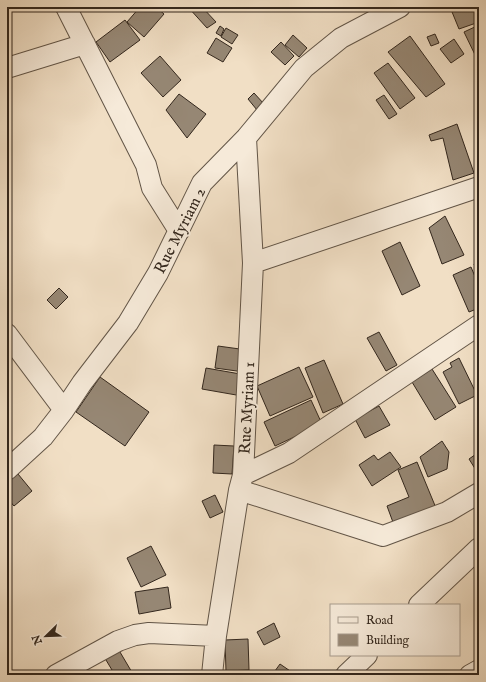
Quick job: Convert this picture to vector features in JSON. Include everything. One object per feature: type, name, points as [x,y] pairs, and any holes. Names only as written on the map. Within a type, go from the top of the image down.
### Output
[{"type":"street","points":[[66,7],[146,165],[152,188],[179,232]]},
{"type":"street","name":"Rue Myriam 2","points":[[7,470],[43,437],[128,323],[158,273],[202,183],[246,138],[304,68],[341,38],[400,7]]},
{"type":"street","points":[[7,68],[85,44]]},
{"type":"street","name":"Rue Myriam 1","points":[[212,675],[216,636],[241,483],[254,263],[246,138]]},
{"type":"street","points":[[254,263],[479,187]]},
{"type":"street","points":[[241,483],[289,453],[479,325]]},
{"type":"street","points":[[7,334],[64,410]]},
{"type":"street","points":[[241,483],[383,536],[447,512],[479,493]]},
{"type":"street","points":[[420,604],[479,548]]},
{"type":"street","points":[[56,675],[118,641],[135,635],[148,633],[216,636]]},
{"type":"street","points":[[346,675],[366,656]]},
{"type":"street","points":[[470,675],[479,670]]},
{"type":"building","points":[[140,7],[156,7],[164,14],[144,37],[127,22]]},
{"type":"building","points":[[188,7],[202,7],[216,22],[207,28]]},
{"type":"building","points":[[450,7],[477,7],[479,22],[459,29]]},
{"type":"building","points":[[125,20],[140,40],[110,62],[96,42]]},
{"type":"building","points":[[479,25],[479,61],[478,61],[464,32]]},
{"type":"building","points":[[220,26],[224,29],[221,36],[216,33]]},
{"type":"building","points":[[226,28],[238,35],[232,44],[221,37]]},
{"type":"building","points":[[435,34],[439,43],[431,46],[427,37]]},
{"type":"building","points":[[293,35],[307,48],[299,57],[285,45]]},
{"type":"building","points":[[410,36],[445,84],[426,97],[388,52]]},
{"type":"building","points":[[216,38],[232,48],[223,62],[207,53]]},
{"type":"building","points":[[454,39],[464,54],[451,63],[440,49]]},
{"type":"building","points":[[281,42],[294,56],[285,65],[271,52]]},
{"type":"building","points":[[160,56],[181,80],[163,97],[141,73]]},
{"type":"building","points":[[388,63],[415,98],[400,109],[374,73]]},
{"type":"building","points":[[254,93],[264,104],[257,110],[248,99]]},
{"type":"building","points":[[179,94],[206,114],[187,138],[166,110]]},
{"type":"building","points":[[384,95],[397,114],[389,119],[376,100]]},
{"type":"building","points":[[457,124],[474,173],[453,180],[443,138],[431,141],[429,135]]},
{"type":"building","points":[[445,216],[464,255],[442,264],[429,228]]},
{"type":"building","points":[[400,242],[420,286],[402,295],[382,251]]},
{"type":"building","points":[[479,262],[479,277],[474,264]]},
{"type":"building","points":[[471,267],[479,286],[479,308],[469,312],[453,275]]},
{"type":"building","points":[[59,288],[68,297],[56,309],[47,300]]},
{"type":"building","points":[[379,332],[397,365],[386,371],[367,338]]},
{"type":"building","points":[[218,346],[247,350],[244,372],[215,368]]},
{"type":"building","points":[[459,358],[477,395],[459,404],[443,372],[452,367],[450,363]]},
{"type":"building","points":[[324,360],[343,404],[323,413],[305,368]]},
{"type":"building","points":[[299,367],[313,397],[270,416],[257,386]]},
{"type":"building","points":[[206,368],[246,375],[242,396],[202,389]]},
{"type":"building","points":[[432,369],[456,407],[435,420],[412,382]]},
{"type":"building","points":[[100,377],[149,412],[125,446],[76,412]]},
{"type":"building","points":[[311,400],[322,424],[275,446],[264,422]]},
{"type":"building","points":[[379,406],[390,425],[365,438],[355,419]]},
{"type":"building","points":[[442,441],[449,452],[447,469],[428,477],[420,457]]},
{"type":"building","points":[[214,445],[234,446],[232,474],[213,473]]},
{"type":"building","points":[[390,452],[401,467],[372,486],[359,465],[374,455],[378,460]]},
{"type":"building","points":[[479,452],[479,475],[469,459]]},
{"type":"building","points":[[417,462],[436,508],[394,525],[387,506],[409,497],[398,470]]},
{"type":"building","points":[[18,474],[32,491],[14,506],[7,498],[7,482]]},
{"type":"building","points":[[215,495],[223,512],[210,518],[202,501]]},
{"type":"building","points":[[151,546],[166,575],[141,587],[127,558]]},
{"type":"building","points":[[168,587],[171,608],[139,614],[135,592]]},
{"type":"building","points":[[274,623],[280,637],[264,645],[257,632]]},
{"type":"building","points":[[248,639],[249,670],[226,671],[225,640]]},
{"type":"building","points":[[117,647],[133,674],[132,675],[115,675],[103,655]]},
{"type":"building","points":[[280,664],[296,675],[272,675]]},
{"type":"building","points":[[374,671],[381,675],[368,675]]}]
